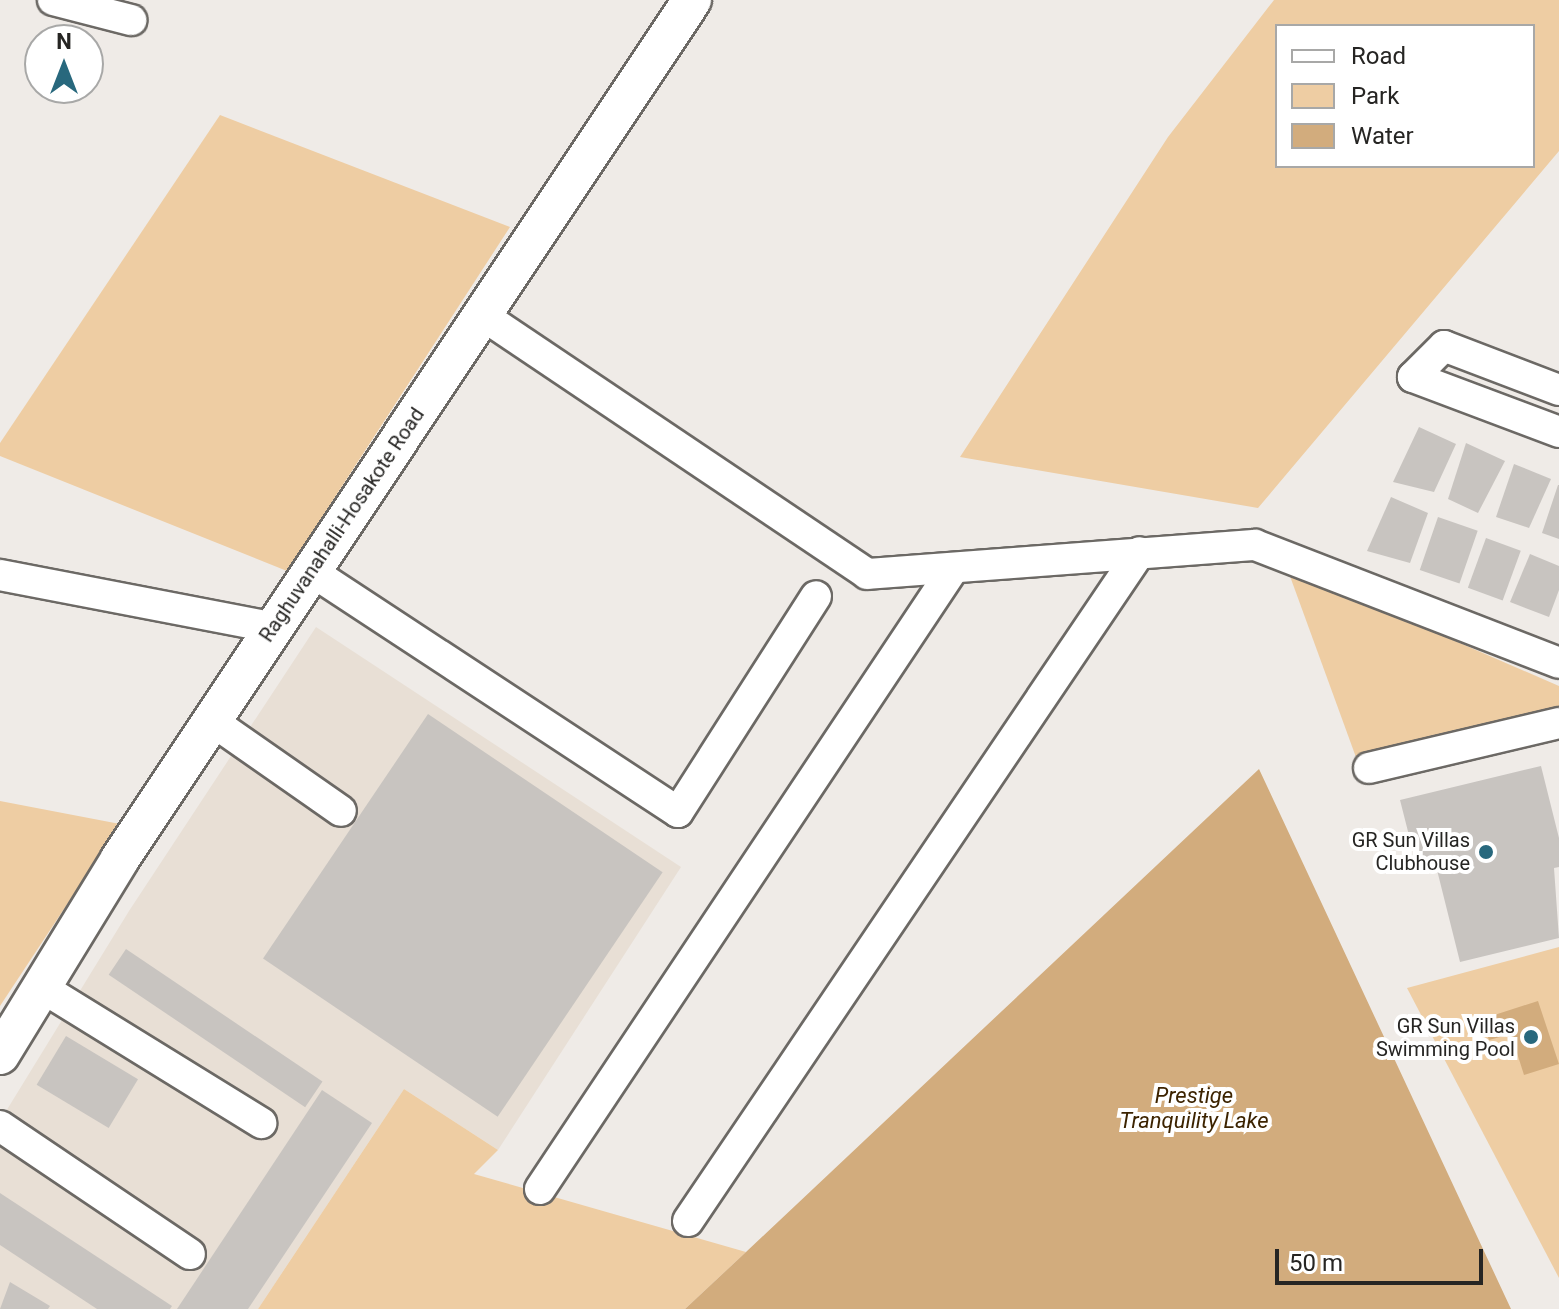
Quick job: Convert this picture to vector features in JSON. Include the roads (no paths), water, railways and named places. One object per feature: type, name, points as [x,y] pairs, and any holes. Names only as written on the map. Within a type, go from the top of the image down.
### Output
[{"type":"main road","name":"Raghuvanahalli-Hosakote Road","points":[[0,1055],[212,721],[692,0]]},
{"type":"lane","points":[[53,0],[131,20]]},
{"type":"lane","points":[[482,315],[867,574],[1255,545],[1559,663]]},
{"type":"lane","points":[[1559,390],[1444,346],[1413,377],[1559,432]]},
{"type":"lane","points":[[688,1221],[1140,552]]},
{"type":"lane","points":[[540,1189],[953,569]]},
{"type":"lane","points":[[311,571],[678,812],[816,596]]},
{"type":"lane","points":[[0,575],[274,628]]},
{"type":"lane","points":[[212,721],[341,811]]},
{"type":"lane","points":[[1369,768],[1559,723]]},
{"type":"lane","points":[[41,987],[261,1123]]},
{"type":"lane","points":[[0,1126],[190,1254]]},
{"type":"water","name":"Prestige Tranquility Lake","points":[[1259,769],[1511,1309],[685,1309],[746,1252]]},
{"type":"water","name":"GR Sun Villas Swimming Pool","points":[[1538,1001],[1559,1064],[1524,1075],[1511,1034],[1489,1040],[1482,1019]]},
{"type":"place","name":"GR Sun Villas Clubhouse","points":[[1486,852]]},
{"type":"place","name":"GR Sun Villas Swimming Pool","points":[[1531,1037]]}]
